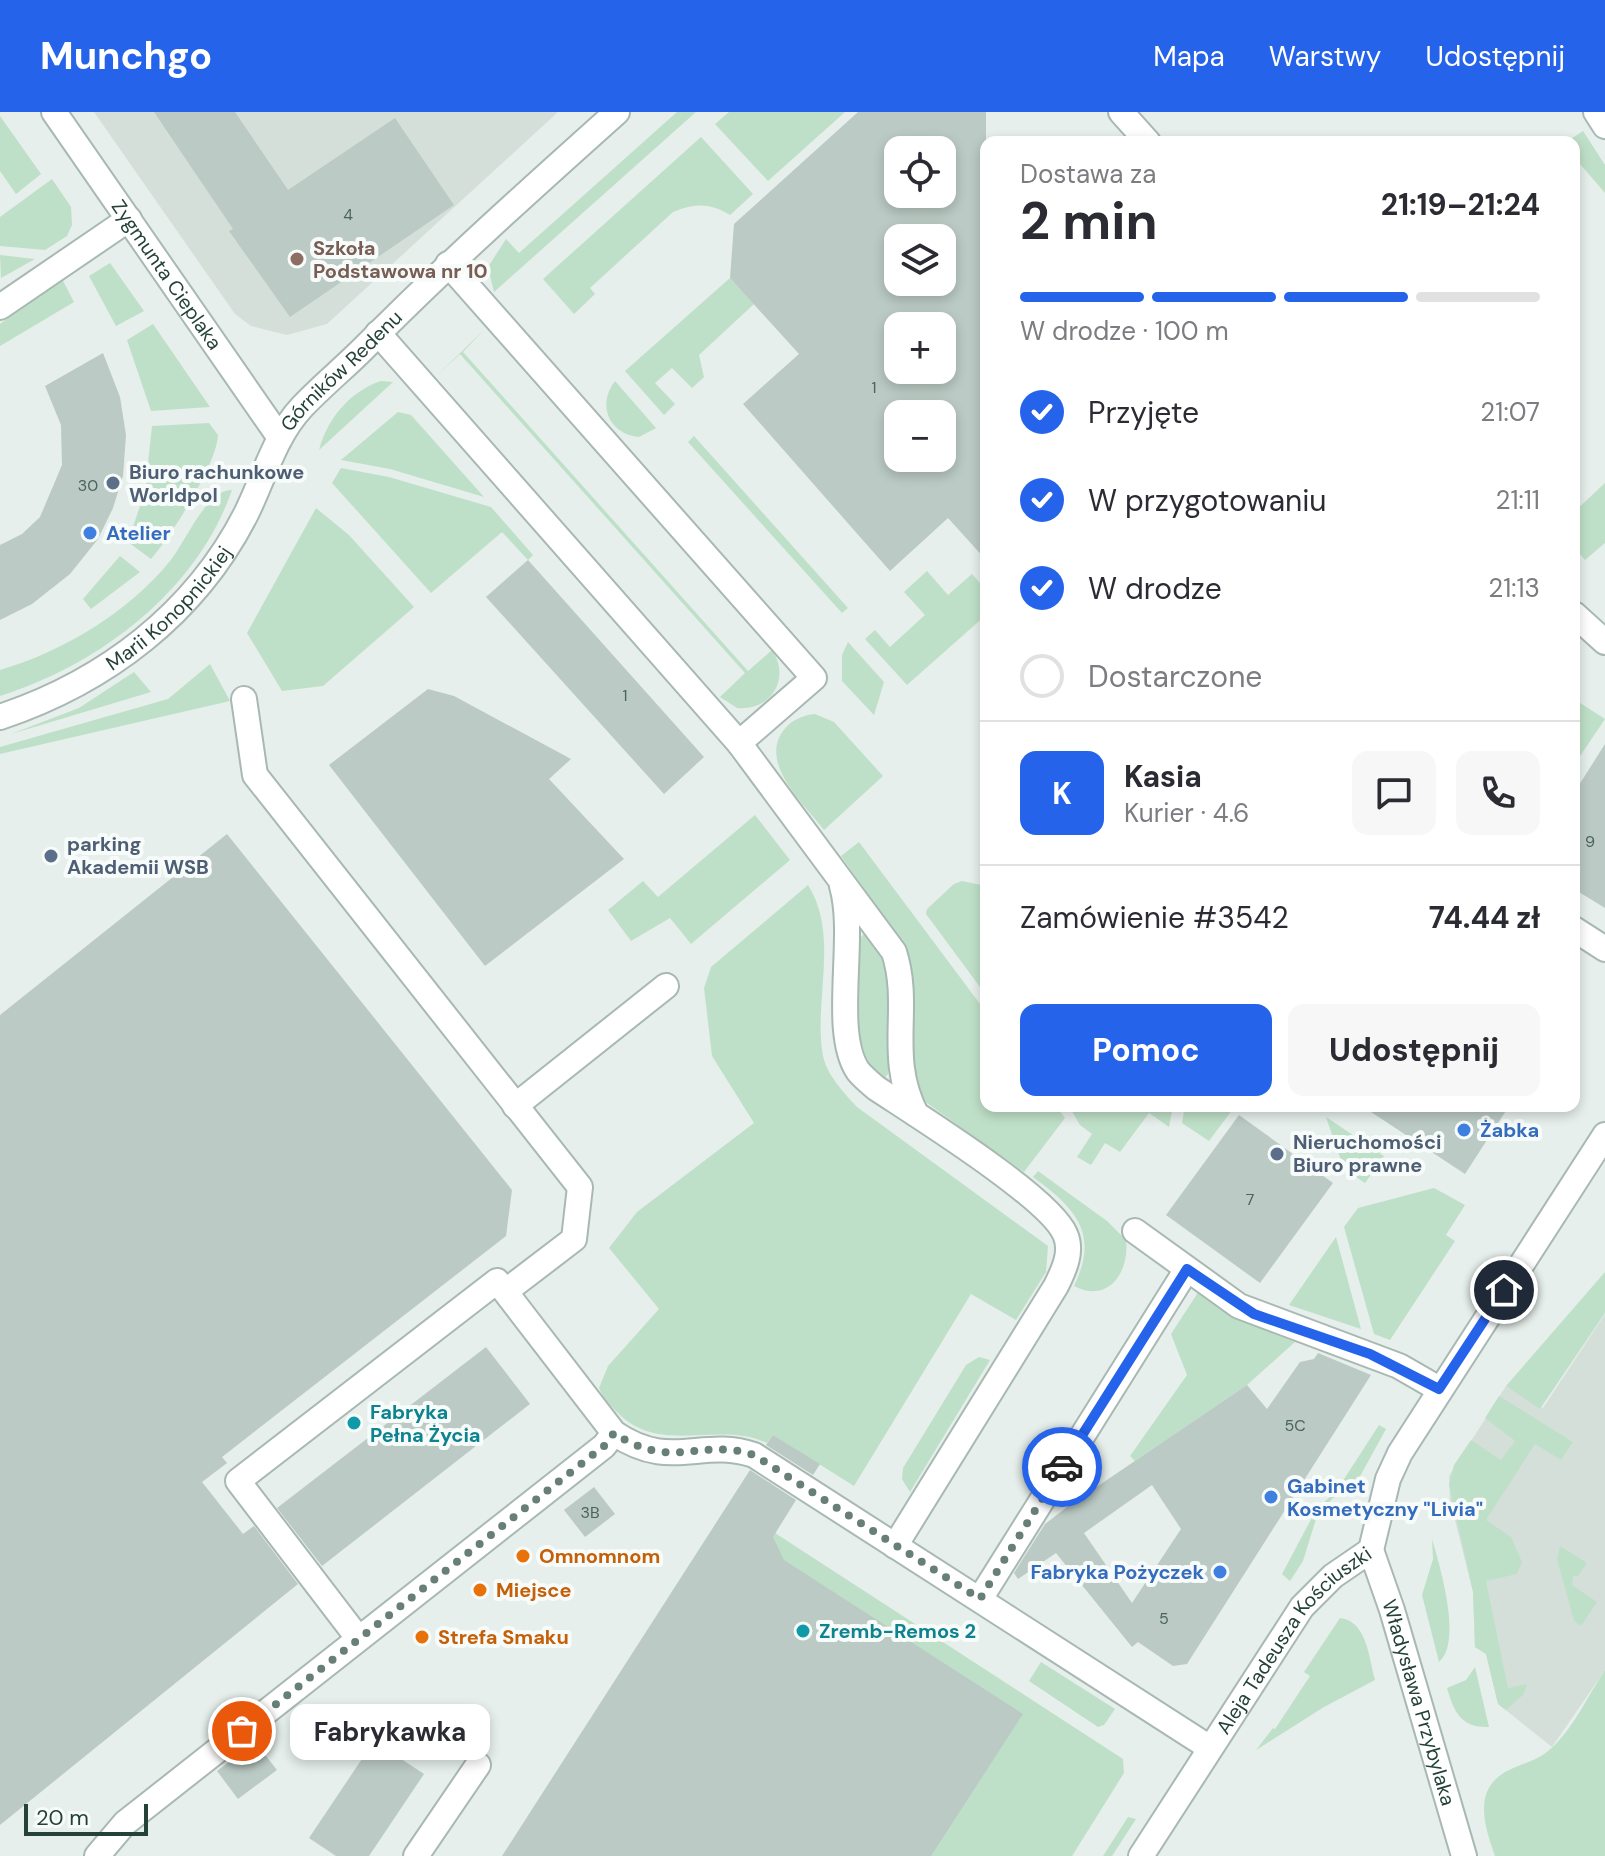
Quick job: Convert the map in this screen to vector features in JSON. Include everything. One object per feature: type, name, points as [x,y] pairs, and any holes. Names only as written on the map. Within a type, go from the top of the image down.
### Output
[{"type":"street","name":"Zygmunta Cieplaka","points":[[54,112],[280,438]]},
{"type":"street","name":"Górników Redenu","points":[[280,438],[303,406],[448,264],[617,112]]},
{"type":"street","points":[[1121,112],[1143,136]]},
{"type":"street","points":[[1596,112],[1605,126]]},
{"type":"street","points":[[0,307],[129,219]]},
{"type":"street","points":[[448,264],[814,678],[739,743]]},
{"type":"street","points":[[378,333],[739,743],[894,952],[898,965],[899,1066],[905,1094],[916,1114]]},
{"type":"street","name":"Marii Konopnickiej","points":[[0,717],[51,699],[94,677],[173,614],[200,586],[234,535],[280,438]]},
{"type":"street","points":[[1580,619],[1605,642]]},
{"type":"street","points":[[244,699],[255,775],[580,1187],[574,1239],[506,1291]]},
{"type":"street","points":[[839,876],[847,916],[847,1035],[858,1070],[876,1088],[1051,1211],[1066,1235],[1069,1251],[1056,1286],[895,1546]]},
{"type":"street","points":[[1580,933],[1605,949]]},
{"type":"street","points":[[515,1106],[666,986]]},
{"type":"street","name":"Aleja Tadeusza Kościuszki","points":[[1141,1856],[1302,1607],[1333,1576],[1371,1550],[1388,1479],[1400,1453],[1605,1135]]},
{"type":"street","points":[[1135,1231],[1254,1314],[1370,1354],[1439,1389]]},
{"type":"street","points":[[980,1599],[1187,1269]]},
{"type":"street","points":[[358,1638],[238,1481],[497,1281],[614,1433],[649,1452],[682,1454],[730,1449],[754,1455],[1210,1748]]},
{"type":"street","points":[[97,1856],[125,1823],[604,1446],[614,1433]]},
{"type":"street","name":"Władysława Przybylaka","points":[[1371,1550],[1392,1610],[1464,1856]]},
{"type":"street","points":[[416,1856],[478,1765]]},
{"type":"shaded area","name":"Szkoła Podstawowa nr 10","points":[[94,112],[558,112],[327,324],[287,335],[251,326],[235,314]]},
{"type":"shaded area","points":[[1605,1314],[1605,1670],[1552,1747],[1498,1704],[1486,1654],[1475,1647],[1473,1592],[1450,1500],[1449,1476],[1506,1386],[1543,1408]]},
{"type":"green space","points":[[677,112],[696,112],[494,292],[488,267],[506,239],[519,253]]},
{"type":"green space","points":[[729,112],[845,112],[768,181],[715,124]]},
{"type":"green space","points":[[0,116],[41,174],[16,194],[0,171]]},
{"type":"green space","points":[[1583,131],[1605,165],[1605,193],[1580,164],[1580,136],[1575,136]]},
{"type":"green space","points":[[701,137],[753,194],[730,215],[702,206],[673,212],[590,288],[595,294],[574,314],[543,279]]},
{"type":"green space","points":[[52,179],[71,207],[72,225],[67,236],[45,250],[0,246],[0,217]]},
{"type":"green space","points":[[0,255],[35,259],[1,278]]},
{"type":"green space","points":[[110,263],[144,311],[116,326],[89,276]]},
{"type":"green space","points":[[730,278],[754,304],[699,355],[704,377],[692,388],[672,368],[655,383],[675,404],[664,415],[625,371]]},
{"type":"green space","points":[[62,279],[74,302],[0,346],[0,324]]},
{"type":"green space","points":[[153,324],[210,407],[151,411],[127,340]]},
{"type":"green space","points":[[483,331],[463,352],[748,671],[772,650],[777,661],[779,681],[768,698],[749,708],[737,708],[720,697],[745,673],[460,354],[436,376]]},
{"type":"green space","points":[[381,381],[393,382],[319,450],[341,408],[359,392]]},
{"type":"green space","points":[[615,381],[656,428],[639,437],[628,435],[613,424],[607,399]]},
{"type":"green space","points":[[398,412],[411,415],[484,497],[390,469],[341,460]]},
{"type":"green space","points":[[209,423],[218,435],[210,463],[181,517],[151,559],[128,542],[145,491],[152,426]]},
{"type":"green space","points":[[694,436],[848,608],[842,613],[688,442]]},
{"type":"green space","points":[[341,468],[389,477],[491,507],[533,555],[528,560],[502,532],[431,593],[332,483]]},
{"type":"green space","points":[[1605,483],[1605,543],[1585,560],[1580,554],[1580,506]]},
{"type":"green space","points":[[232,490],[216,527],[195,560],[140,619],[108,644],[73,665],[0,696],[0,670],[47,653],[115,613],[170,561],[214,498]]},
{"type":"green space","points":[[316,508],[349,535],[414,607],[323,686],[282,691],[247,633]]},
{"type":"green space","points":[[120,556],[140,572],[91,609],[83,599]]},
{"type":"green space","points":[[927,571],[948,595],[972,574],[980,583],[980,620],[907,685],[865,639],[875,630],[890,647],[925,615],[904,592]]},
{"type":"green space","points":[[848,642],[884,682],[874,715],[842,681],[842,655]]},
{"type":"green space","points":[[210,664],[230,701],[0,754],[0,747],[168,699]]},
{"type":"green space","points":[[134,672],[151,692],[11,734],[79,708]]},
{"type":"green space","points":[[1580,703],[1605,719],[1580,756]]},
{"type":"green space","points":[[815,714],[834,722],[883,776],[824,830],[787,784],[777,757],[777,744],[786,727],[797,719]]},
{"type":"green space","points":[[755,815],[790,860],[691,944],[670,918],[631,941],[608,910],[643,881],[658,897]]},
{"type":"green space","points":[[859,842],[980,1004],[980,1112],[1060,1112],[1065,1118],[1024,1172],[924,1101],[913,1079],[911,977],[904,945],[841,856]]},
{"type":"green space","points":[[962,881],[980,885],[980,987],[926,914],[927,909],[954,884]]},
{"type":"green space","points":[[808,885],[822,925],[821,1035],[823,1056],[832,1077],[857,1107],[1048,1246],[1046,1272],[1016,1320],[971,1294],[854,1486],[773,1435],[767,1443],[729,1435],[652,1433],[634,1426],[618,1413],[599,1388],[608,1366],[659,1309],[609,1248],[637,1212],[754,1123],[712,1056],[704,988],[711,967]]},
{"type":"green space","points":[[865,932],[888,968],[888,1074],[882,1081],[871,1066],[859,1032],[859,940]]},
{"type":"green space","points":[[1072,1112],[1172,1112],[1169,1127],[1149,1113],[1120,1152],[1105,1143],[1091,1165],[1077,1157],[1092,1134],[1080,1125]]},
{"type":"green space","points":[[1184,1112],[1231,1112],[1209,1141],[1182,1123]]},
{"type":"green space","points":[[1326,1117],[1384,1156],[1365,1183],[1344,1169]]},
{"type":"green space","points":[[1038,1171],[1107,1221],[1126,1240],[1120,1273],[1106,1288],[1086,1291],[1074,1286],[1081,1267],[1084,1236],[1071,1211],[1033,1177]]},
{"type":"green space","points":[[1434,1188],[1465,1205],[1446,1235],[1455,1241],[1390,1340],[1374,1334],[1344,1227],[1358,1208]]},
{"type":"green space","points":[[1336,1237],[1361,1329],[1289,1305]]},
{"type":"green space","points":[[1605,1272],[1605,1313],[1540,1409],[1506,1386]]},
{"type":"green space","points":[[1199,1291],[1238,1319],[1295,1342],[1247,1385],[1135,1461],[1130,1456],[1187,1375],[1171,1334]]},
{"type":"green space","points":[[979,1357],[990,1360],[910,1492],[902,1479],[903,1468],[966,1365]]},
{"type":"green space","points":[[1499,1396],[1573,1442],[1561,1460],[1535,1444],[1486,1520],[1511,1537],[1522,1562],[1517,1574],[1486,1581],[1508,1688],[1527,1684],[1524,1694],[1506,1710],[1498,1704],[1486,1654],[1475,1647],[1473,1592],[1449,1485],[1454,1465],[1471,1440],[1501,1460],[1515,1441],[1485,1418]]},
{"type":"green space","points":[[1379,1425],[1386,1429],[1358,1480],[1332,1499],[1316,1519],[1303,1561],[1290,1581],[1282,1574],[1316,1510],[1337,1490]]},
{"type":"green space","points":[[775,1533],[1123,1759],[1124,1773],[1072,1856],[931,1856],[765,1549]]},
{"type":"green space","points":[[1432,1539],[1448,1604],[1449,1639],[1446,1652],[1439,1662],[1422,1595],[1433,1559]]},
{"type":"green space","points":[[1560,1546],[1587,1563],[1578,1576],[1573,1576],[1572,1585],[1597,1602],[1581,1626],[1574,1621],[1557,1559]]},
{"type":"green space","points":[[1340,1618],[1356,1626],[1361,1633],[1375,1680],[1324,1707],[1256,1750],[1275,1729],[1310,1676],[1304,1672]]},
{"type":"green space","points":[[1041,1662],[1115,1709],[1104,1725],[1098,1727],[1029,1681]]},
{"type":"green space","points":[[1475,1667],[1489,1727],[1472,1725],[1460,1717],[1447,1688],[1466,1680]]},
{"type":"green space","points":[[1605,1670],[1605,1856],[1495,1856],[1487,1832],[1484,1808],[1490,1787],[1509,1770],[1539,1757],[1557,1743]]},
{"type":"green space","points":[[1128,1817],[1136,1819],[1112,1856],[1103,1856]]},
{"type":"building","points":[[154,112],[235,112],[288,190],[395,118],[454,205],[290,317],[229,231],[233,229]]},
{"type":"building","points":[[858,112],[986,112],[986,136],[980,136],[980,553],[948,518],[890,571],[743,404],[799,354],[730,278],[734,224]]},
{"type":"building","points":[[103,353],[120,397],[126,435],[123,476],[113,508],[98,539],[70,574],[32,604],[0,620],[0,545],[22,534],[40,517],[62,465],[61,425],[45,386]]},
{"type":"building","points":[[528,560],[704,757],[664,794],[486,597]]},
{"type":"building","points":[[428,689],[454,696],[571,759],[549,779],[624,859],[485,966],[329,765]]},
{"type":"building","points":[[1605,744],[1605,908],[1580,893],[1580,784]]},
{"type":"building","points":[[227,834],[512,1190],[506,1236],[222,1457],[227,1463],[202,1482],[243,1534],[254,1526],[298,1584],[0,1825],[0,1015]]},
{"type":"building","points":[[1371,1112],[1505,1112],[1465,1174]]},
{"type":"building","points":[[1239,1115],[1333,1183],[1260,1283],[1166,1215]]},
{"type":"building","points":[[486,1347],[530,1404],[322,1566],[277,1508]]},
{"type":"building","points":[[1318,1353],[1371,1375],[1187,1664],[1173,1666],[1138,1642],[1132,1647],[1056,1553],[1018,1579],[1014,1573],[1045,1524],[1067,1507],[1247,1385],[1267,1409],[1300,1362],[1314,1359]],"holes":[[[1152,1485],[1181,1529],[1132,1603],[1084,1533]]]},
{"type":"building","points":[[773,1435],[820,1464],[813,1475],[766,1445]]},
{"type":"building","name":"Zremb-Remos 2","points":[[750,1470],[796,1500],[773,1537],[784,1560],[1023,1714],[931,1856],[502,1856]]},
{"type":"building","points":[[594,1487],[615,1514],[585,1537],[564,1510]]},
{"type":"building","points":[[374,1741],[424,1774],[369,1856],[336,1856],[309,1838]]},
{"type":"building","points":[[255,1742],[277,1770],[238,1799],[217,1771]]},
{"type":"way so far","points":[[242,1731],[604,1446],[614,1433],[649,1452],[682,1454],[730,1449],[754,1455],[980,1599],[1062,1467]]},
{"type":"place","name":"Szkoła Podstawowa nr 10","points":[[297,259]]},
{"type":"place","name":"Biuro rachunkowe Worldpol","points":[[113,483]]},
{"type":"place","name":"Atelier","points":[[90,533]]},
{"type":"place","name":"parking Akademii WSB","points":[[51,856]]},
{"type":"place","name":"Żabka","points":[[1464,1130]]},
{"type":"place","name":"Nieruchomości Biuro prawne","points":[[1277,1154]]},
{"type":"place","name":"Fabryka Pełna Życia","points":[[354,1423]]},
{"type":"place","name":"Gabinet Kosmetyczny \"Livia\"","points":[[1271,1497]]},
{"type":"place","name":"Omnomnom","points":[[523,1556]]},
{"type":"place","name":"Fabryka Pożyczek","points":[[1220,1572]]},
{"type":"place","name":"Miejsce","points":[[480,1590]]},
{"type":"place","name":"Zremb-Remos 2","points":[[803,1631]]},
{"type":"place","name":"Strefa Smaku","points":[[422,1637]]},
{"type":"place","name":"Fabrykawka","points":[[242,1731]]},
{"type":"route","points":[[1062,1467],[1187,1269],[1254,1314],[1370,1354],[1417,1375],[1439,1389],[1504,1290]]}]
